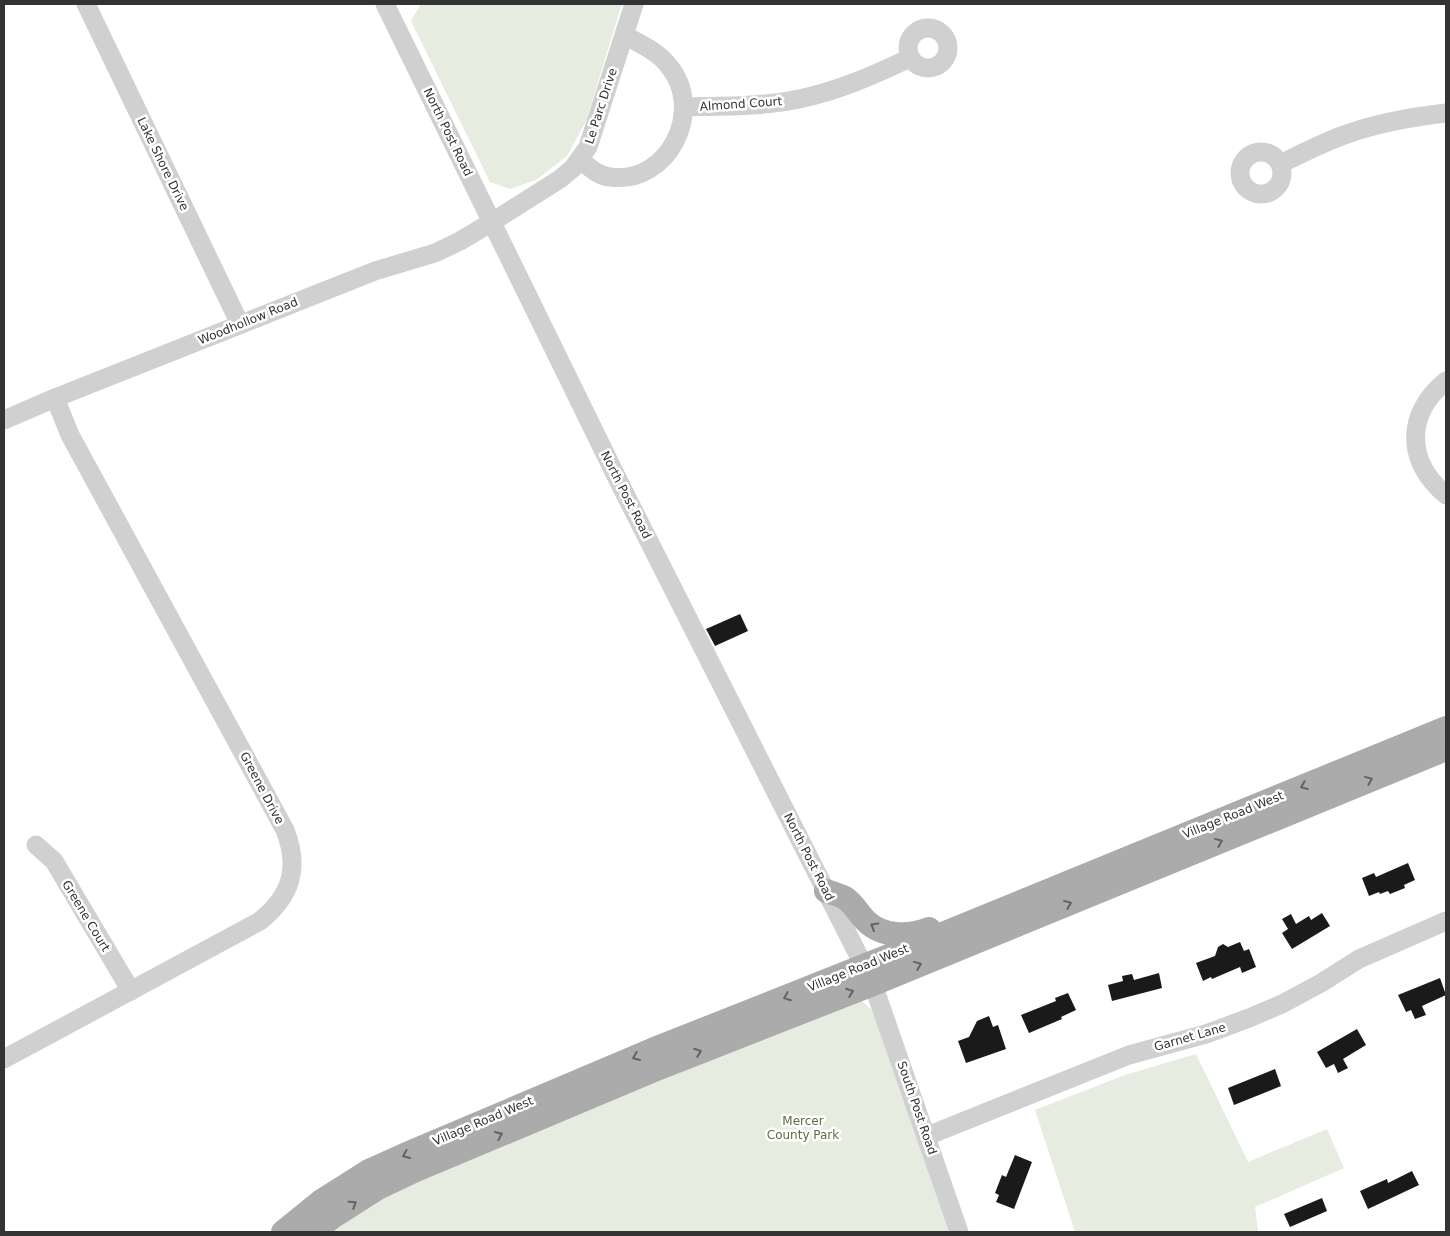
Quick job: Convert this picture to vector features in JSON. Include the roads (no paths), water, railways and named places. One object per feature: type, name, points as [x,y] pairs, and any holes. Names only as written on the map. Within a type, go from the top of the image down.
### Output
[{"type":"main road","name":"Village Road West","points":[[313,1232],[331,1218],[378,1188],[416,1170],[659,1068],[1232,816],[1446,728]]},
{"type":"main road","name":"Village Road West","points":[[283,1232],[320,1202],[368,1171],[652,1050],[869,975],[1446,749]]},
{"type":"main road","points":[[826,891],[846,898],[868,923],[882,931],[901,935],[921,933],[1184,824],[1232,816]]},
{"type":"street","name":"Lake Shore Drive","points":[[86,4],[240,324]]},
{"type":"street","name":"North Post Road","points":[[385,4],[620,484],[869,975]]},
{"type":"street","name":"Le Parc Drive","points":[[492,222],[560,179],[580,160],[592,138],[634,4]]},
{"type":"street","points":[[580,160],[597,173],[608,177],[635,175],[660,161],[677,139],[683,123],[684,107],[682,93],[678,79],[670,66],[659,55],[624,35]]},
{"type":"street","name":"Almond Court","points":[[684,107],[762,104],[798,99],[833,91],[910,58]]},
{"type":"street","points":[[1280,164],[1344,135],[1380,124],[1417,116],[1446,114]]},
{"type":"street","name":"Woodhollow Road","points":[[4,420],[54,398],[375,271],[435,253],[460,242],[492,222]]},
{"type":"street","points":[[1446,381],[1434,391],[1425,403],[1416,431],[1416,446],[1422,466],[1435,486],[1446,495]]},
{"type":"street","name":"Greene Drive","points":[[4,1059],[260,922],[273,911],[281,900],[291,876],[290,843],[285,830],[70,434],[54,398]]},
{"type":"street","name":"Greene Court","points":[[36,845],[54,861],[131,991]]},
{"type":"street","name":"Garnet Lane","points":[[927,1136],[1129,1055],[1206,1034],[1249,1018],[1282,1004],[1321,983],[1359,959],[1446,922]]},
{"type":"street","name":"South Post Road","points":[[869,975],[960,1232]]},
{"type":"park label","name":"Mercer County Park","points":[[803,1128]]}]
